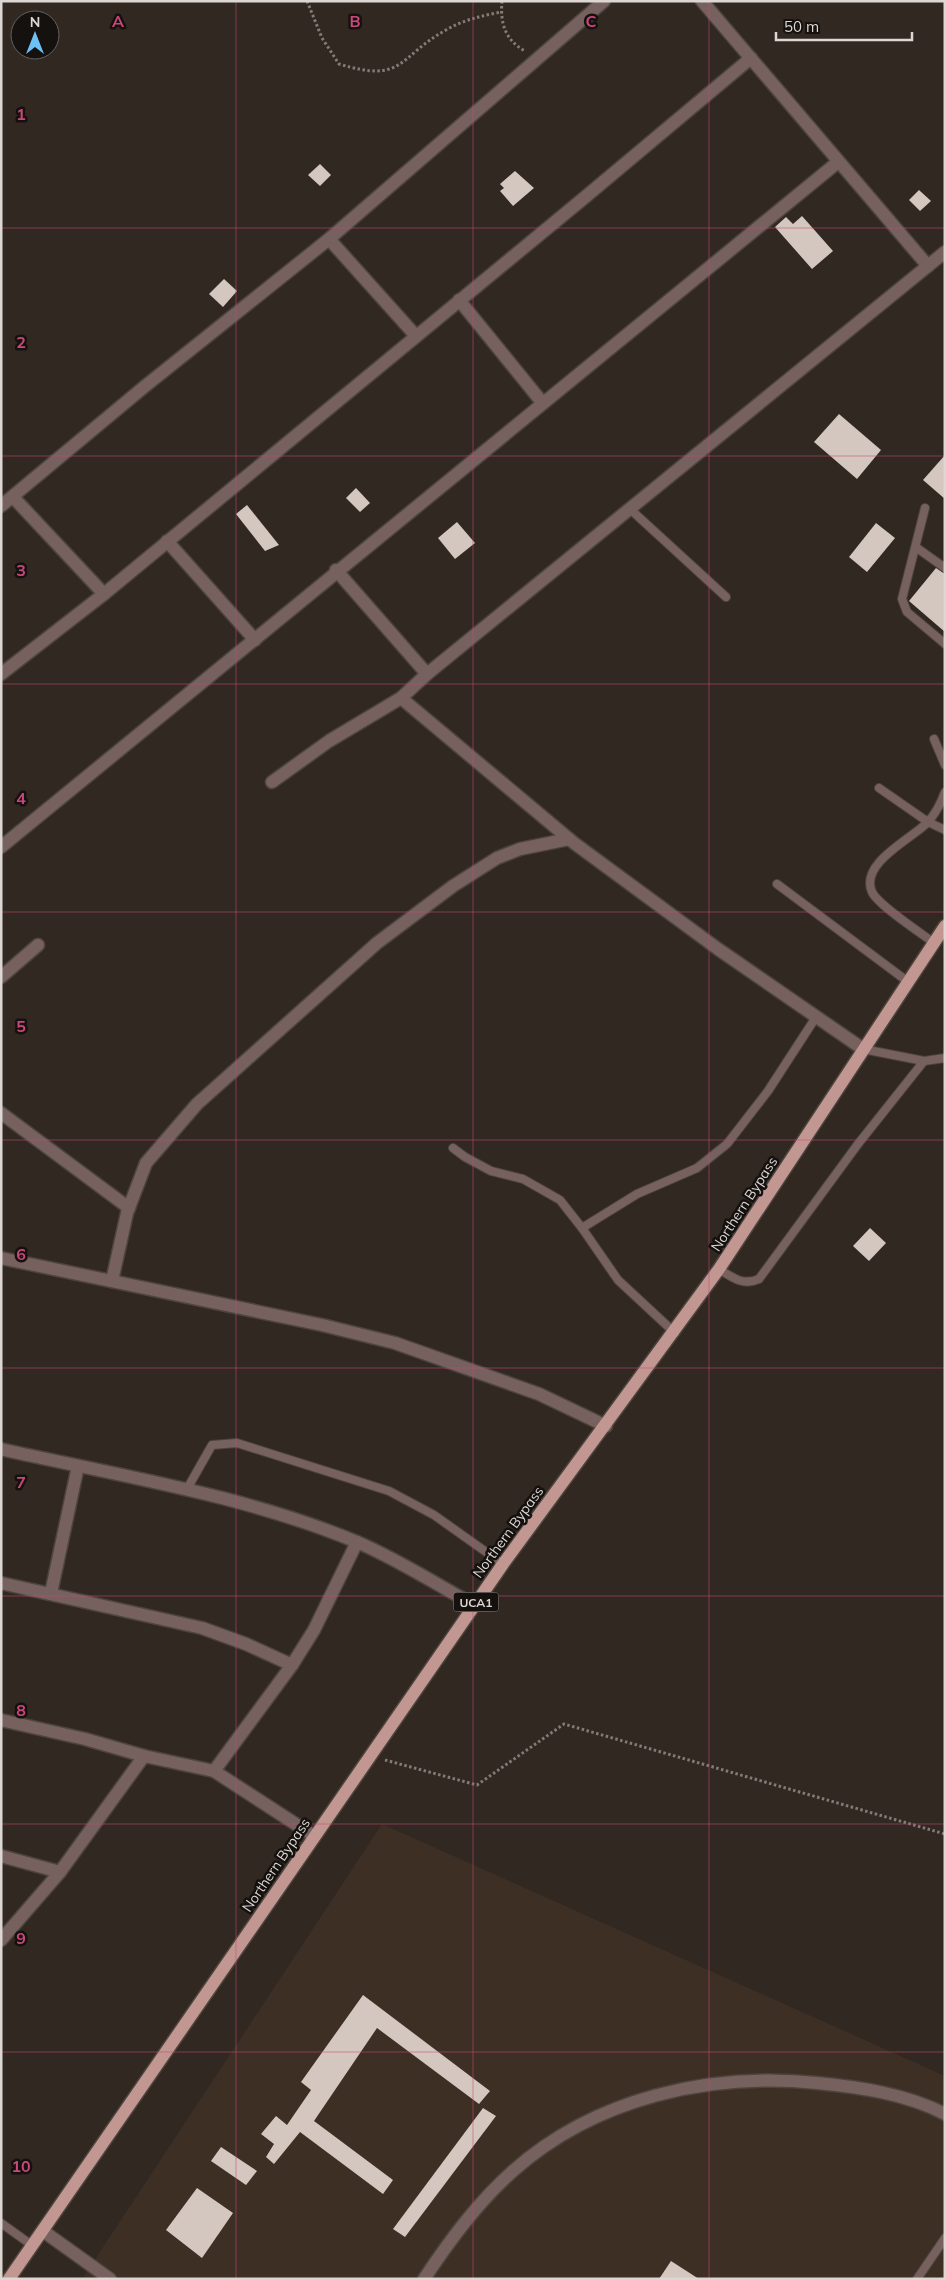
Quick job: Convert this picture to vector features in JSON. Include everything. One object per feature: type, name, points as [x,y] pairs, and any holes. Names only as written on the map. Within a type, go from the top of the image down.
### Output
[{"type":"main road","name":"Northern Bypass","points":[[9,2279],[474,1605],[675,1332],[719,1269],[945,926]]},
{"type":"street","points":[[1,506],[152,381],[329,239],[604,1]]},
{"type":"street","points":[[702,1],[928,266]]},
{"type":"street","points":[[1,674],[104,594],[752,58]]},
{"type":"street","points":[[1,847],[255,640],[336,570],[541,402],[838,162]]},
{"type":"street","points":[[329,239],[416,336]]},
{"type":"street","points":[[272,782],[329,740],[401,698],[427,674],[945,252]]},
{"type":"street","points":[[459,300],[541,402]]},
{"type":"street","points":[[13,497],[104,594]]},
{"type":"street","points":[[167,541],[255,640]]},
{"type":"street","points":[[336,570],[427,674]]},
{"type":"street","points":[[401,698],[569,839],[718,949],[863,1049]]},
{"type":"street","points":[[112,1281],[129,1208],[146,1163],[197,1104],[377,943],[453,886],[497,858],[520,849],[569,839]]},
{"type":"street","points":[[1,978],[38,945]]},
{"type":"street","points":[[1,1113],[129,1208]]},
{"type":"street","points":[[1,1258],[322,1325],[395,1343],[539,1394],[606,1426]]},
{"type":"street","points":[[1,1450],[187,1489],[285,1517],[357,1542],[474,1605]]},
{"type":"street","points":[[50,1593],[78,1466]]},
{"type":"street","points":[[214,1770],[292,1665],[314,1630],[357,1542]]},
{"type":"street","points":[[1,1583],[202,1628],[246,1644],[292,1665]]},
{"type":"street","points":[[1,1720],[85,1739],[144,1756],[214,1770],[314,1836]]},
{"type":"street","points":[[1,1940],[60,1872],[144,1756]]},
{"type":"street","points":[[1,1856],[60,1872]]},
{"type":"street","points":[[424,2279],[458,2230],[513,2171],[546,2146],[580,2126],[615,2109],[644,2098],[720,2083],[762,2080],[801,2081],[874,2091],[906,2099],[945,2114]]},
{"type":"street","points":[[43,2231],[110,2279]]},
{"type":"lane","points":[[925,508],[917,548],[902,599],[907,612],[945,644]]},
{"type":"lane","points":[[630,509],[726,597]]},
{"type":"lane","points":[[917,548],[945,568]]},
{"type":"lane","points":[[934,739],[945,765]]},
{"type":"lane","points":[[879,788],[928,822],[945,830]]},
{"type":"lane","points":[[934,943],[886,907],[872,892],[870,881],[873,870],[881,859],[928,822],[941,803],[945,792]]},
{"type":"lane","points":[[777,884],[907,981]]},
{"type":"lane","points":[[582,1228],[637,1194],[697,1168],[727,1144],[768,1091],[816,1017]]},
{"type":"lane","points":[[863,1049],[924,1061],[945,1058]]},
{"type":"lane","points":[[719,1269],[739,1281],[749,1283],[759,1279],[858,1144],[924,1061]]},
{"type":"lane","points":[[453,1148],[491,1171],[524,1179],[560,1200],[618,1280],[675,1332]]},
{"type":"lane","points":[[187,1489],[212,1445],[237,1443],[389,1491],[434,1515],[503,1564]]},
{"type":"lane","points":[[1,2223],[33,2246]]},
{"type":"lane","points":[[917,2279],[945,2238]]},
{"type":"path","points":[[307,1],[322,38],[339,64],[359,70],[380,72],[398,67],[444,31],[458,24],[501,12]]},
{"type":"path","points":[[502,1],[503,27],[514,44],[538,58]]},
{"type":"path","points":[[369,1756],[477,1785],[564,1724],[945,1834]]},
{"type":"shaded area","points":[[382,1824],[945,2076],[945,2279],[82,2279]]},
{"type":"building","points":[[320,164],[331,175],[320,186],[308,175]]},
{"type":"building","points":[[515,171],[534,188],[513,206],[500,191],[504,188],[500,184]]},
{"type":"building","points":[[919,190],[931,201],[920,211],[909,200]]},
{"type":"building","points":[[802,216],[833,251],[812,269],[775,227],[786,217],[793,224]]},
{"type":"building","points":[[224,279],[237,291],[223,307],[209,294]]},
{"type":"building","points":[[839,414],[881,450],[857,479],[814,442]]},
{"type":"building","points":[[945,455],[945,499],[923,480]]},
{"type":"building","points":[[356,488],[370,503],[360,512],[346,498]]},
{"type":"building","points":[[247,505],[279,545],[265,551],[236,514]]},
{"type":"building","points":[[457,522],[475,543],[455,559],[438,538]]},
{"type":"building","points":[[876,523],[895,538],[867,572],[849,557]]},
{"type":"building","points":[[936,568],[945,574],[945,632],[909,601]]},
{"type":"building","points":[[870,1228],[886,1243],[869,1261],[853,1246]]},
{"type":"building","points":[[363,1995],[490,2091],[479,2104],[377,2028],[314,2121],[393,2180],[383,2194],[300,2132],[274,2164],[266,2157],[274,2144],[261,2134],[276,2116],[287,2125],[311,2090],[301,2082]]},
{"type":"building","points":[[483,2108],[496,2116],[405,2237],[393,2229]]},
{"type":"building","points":[[221,2147],[257,2171],[246,2185],[211,2161]]},
{"type":"building","points":[[197,2188],[233,2213],[202,2258],[166,2230]]},
{"type":"building","points":[[671,2261],[699,2279],[659,2279]]}]
